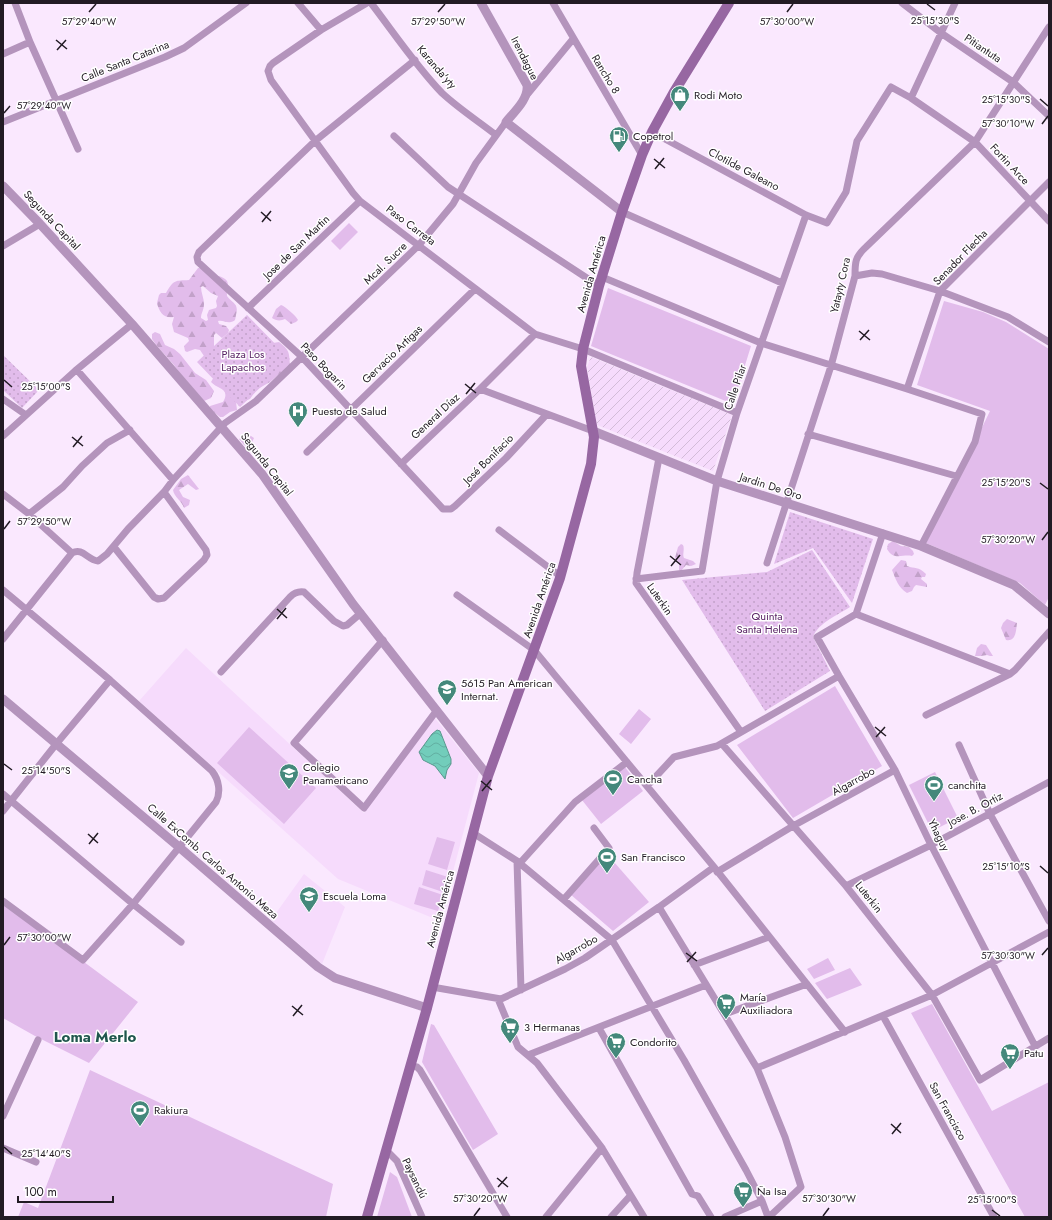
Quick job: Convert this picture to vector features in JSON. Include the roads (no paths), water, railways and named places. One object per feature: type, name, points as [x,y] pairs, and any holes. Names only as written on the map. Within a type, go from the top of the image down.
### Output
[{"type":"main road","name":"Avenida América","points":[[367,1217],[427,1008],[488,776],[560,576],[591,464],[594,444],[593,431],[582,366],[583,349],[600,282],[622,212],[642,155],[652,132],[674,92],[729,3]]},
{"type":"street","points":[[15,3],[30,42],[78,149]]},
{"type":"street","name":"Calle Santa Catarina","points":[[3,122],[184,48],[246,3]]},
{"type":"street","points":[[298,3],[321,30],[367,3]]},
{"type":"street","name":"Karanda'yty","points":[[371,3],[415,60],[449,99],[496,134]]},
{"type":"street","name":"Irendague","points":[[481,3],[527,85],[528,90],[525,97],[506,122]]},
{"type":"street","name":"Rancho 8","points":[[553,3],[642,155]]},
{"type":"street","name":"Pitiantuta","points":[[902,3],[941,33],[1013,82],[1049,116]]},
{"type":"street","points":[[911,98],[956,3]]},
{"type":"street","name":"Yatayty Cora","points":[[767,562],[831,366],[855,276],[855,262],[861,251],[974,142],[1049,27]]},
{"type":"street","name":"Paso Carreta","points":[[321,30],[273,63],[268,71],[268,76],[360,201],[535,334],[583,349],[737,413]]},
{"type":"street","points":[[525,97],[573,39]]},
{"type":"street","points":[[3,54],[30,42]]},
{"type":"street","points":[[315,141],[415,60]]},
{"type":"street","name":"Fortin Arce","points":[[827,223],[846,192],[857,141],[892,87],[911,98],[974,142],[1049,221]]},
{"type":"street","points":[[506,122],[622,212],[782,283]]},
{"type":"street","name":"Mcal. Sucre","points":[[72,553],[79,551],[92,561],[98,561],[114,547],[132,524],[164,492],[221,427],[256,401],[418,245],[449,210],[476,163],[506,122]]},
{"type":"street","name":"Clotilde Galeano","points":[[652,132],[806,215],[827,223]]},
{"type":"street","points":[[394,136],[448,187],[600,282],[761,344],[907,388],[982,414],[975,442],[920,546]]},
{"type":"street","name":"Paso Bogarin","points":[[315,141],[199,252],[197,257],[198,262],[302,358],[440,506]]},
{"type":"street","name":"Senador Flecha","points":[[907,388],[940,291],[1049,182]]},
{"type":"street","name":"Segunda Capital","points":[[3,186],[132,324],[262,474],[361,613],[488,776]]},
{"type":"street","name":"Jose de San Martin","points":[[248,308],[360,201]]},
{"type":"street","name":"Calle Pilar","points":[[636,579],[702,571],[717,481],[737,413],[806,215]]},
{"type":"street","points":[[3,246],[40,224]]},
{"type":"street","points":[[855,276],[872,273],[882,274],[940,291],[1008,317],[1049,342]]},
{"type":"street","name":"Gervacio Artigas","points":[[308,452],[476,289]]},
{"type":"street","points":[[3,436],[77,370],[132,324]]},
{"type":"street","name":"General Díaz","points":[[401,464],[535,334]]},
{"type":"street","points":[[77,370],[173,480]]},
{"type":"street","name":"Jardin De Oro","points":[[480,389],[593,431],[717,481],[920,546],[1014,585],[1049,614]]},
{"type":"street","points":[[3,399],[26,415]]},
{"type":"street","name":"José Bonifacio","points":[[440,506],[446,510],[455,506],[506,458],[547,414]]},
{"type":"street","points":[[29,514],[63,487],[82,466],[107,443],[130,430]]},
{"type":"street","points":[[808,434],[956,476]]},
{"type":"street","name":"Luterkin","points":[[659,458],[636,579],[641,592],[740,732]]},
{"type":"street","points":[[114,547],[158,600],[164,598],[204,560],[207,555],[206,550],[164,492]]},
{"type":"street","points":[[3,494],[29,514],[72,553],[3,639]]},
{"type":"street","points":[[500,530],[560,576]]},
{"type":"street","points":[[882,533],[856,614],[1010,674]]},
{"type":"street","points":[[3,590],[110,680],[212,771],[216,777],[219,789],[217,799],[179,847],[133,904],[83,960],[3,901]]},
{"type":"street","points":[[220,672],[296,592],[304,592],[334,621],[343,626],[347,625],[361,613]]},
{"type":"street","points":[[457,595],[534,650],[647,786],[845,1032]]},
{"type":"street","name":"Yhaguy","points":[[856,614],[817,637],[895,770],[931,845],[1035,1046]]},
{"type":"street","points":[[926,715],[1010,674],[1049,632]]},
{"type":"street","points":[[383,640],[294,743],[364,808],[437,710]]},
{"type":"street","points":[[647,786],[674,757],[722,744],[740,732],[839,676]]},
{"type":"street","points":[[3,811],[110,680]]},
{"type":"street","name":"Calle ExComb. Carlos Antonio Meza","points":[[3,699],[57,743],[310,961],[326,973],[335,978],[427,1008]]},
{"type":"street","name":"Luterkin","points":[[722,744],[846,886],[932,996],[980,1080],[1035,1046]]},
{"type":"street","points":[[959,745],[990,814],[1049,921]]},
{"type":"street","points":[[521,990],[519,862],[575,802],[627,762]]},
{"type":"street","name":"Algarrobo","points":[[498,999],[521,990],[585,958],[715,870],[895,770]]},
{"type":"street","name":"Jose. B. Ortiz","points":[[846,886],[931,845],[1049,782]]},
{"type":"street","points":[[3,794],[133,904],[182,942]]},
{"type":"street","points":[[564,899],[609,848],[594,828]]},
{"type":"street","points":[[473,833],[519,862],[612,940],[684,1060],[762,1200],[768,1217],[801,1187],[785,1137],[757,1068],[659,907]]},
{"type":"street","points":[[757,1068],[932,996],[1049,932]]},
{"type":"street","points":[[694,965],[769,937]]},
{"type":"street","points":[[725,1014],[807,984]]},
{"type":"street","points":[[528,1055],[706,985]]},
{"type":"street","points":[[432,987],[498,999],[518,1047],[537,1063],[602,1148],[644,1217]]},
{"type":"street","name":"San Francisco","points":[[883,1016],[994,1217]]},
{"type":"street","points":[[598,1028],[692,1194],[698,1196],[711,1217]]},
{"type":"street","points":[[1035,1046],[1049,1038]]},
{"type":"street","points":[[3,1116],[38,1040]]},
{"type":"street","points":[[411,1066],[420,1070],[507,1217]]},
{"type":"street","points":[[3,1148],[36,1162]]},
{"type":"street","points":[[546,1217],[602,1148]]},
{"type":"street","name":"Paysandú","points":[[386,1150],[397,1161],[422,1217]]},
{"type":"street","points":[[611,1217],[630,1196]]},
{"type":"street","points":[[725,1217],[762,1200]]},
{"type":"water","points":[[437,730],[440,731],[451,759],[451,764],[447,770],[445,779],[435,766],[423,760],[419,752],[432,734]]},
{"type":"place","name":"Rodi Moto","points":[[680,112]]},
{"type":"place","name":"Copetrol","points":[[619,153]]},
{"type":"place","name":"Puesto de Salud","points":[[298,428]]},
{"type":"place","name":"5615 Pan American Internat.","points":[[447,706]]},
{"type":"place","name":"Colegio Panamericano","points":[[289,790]]},
{"type":"place","name":"Cancha","points":[[613,796]]},
{"type":"place","name":"canchita","points":[[934,802]]},
{"type":"place","name":"San Francisco","points":[[607,874]]},
{"type":"place","name":"Escuela Loma","points":[[309,913]]},
{"type":"place","name":"María Auxiliadora","points":[[726,1020]]},
{"type":"place","name":"3 Hermanas","points":[[510,1044]]},
{"type":"place","name":"Condorito","points":[[616,1059]]},
{"type":"place","name":"Patu","points":[[1010,1070]]},
{"type":"place","name":"Rakiura","points":[[140,1127]]},
{"type":"place","name":"Ña Isa","points":[[743,1208]]},
{"type":"district","name":"Loma Merlo","points":[[95,1037]]},
{"type":"park label","name":"Plaza Los Lapachos","points":[[243,360]]},
{"type":"park label","name":"Quinta Santa Helena","points":[[767,622]]}]
